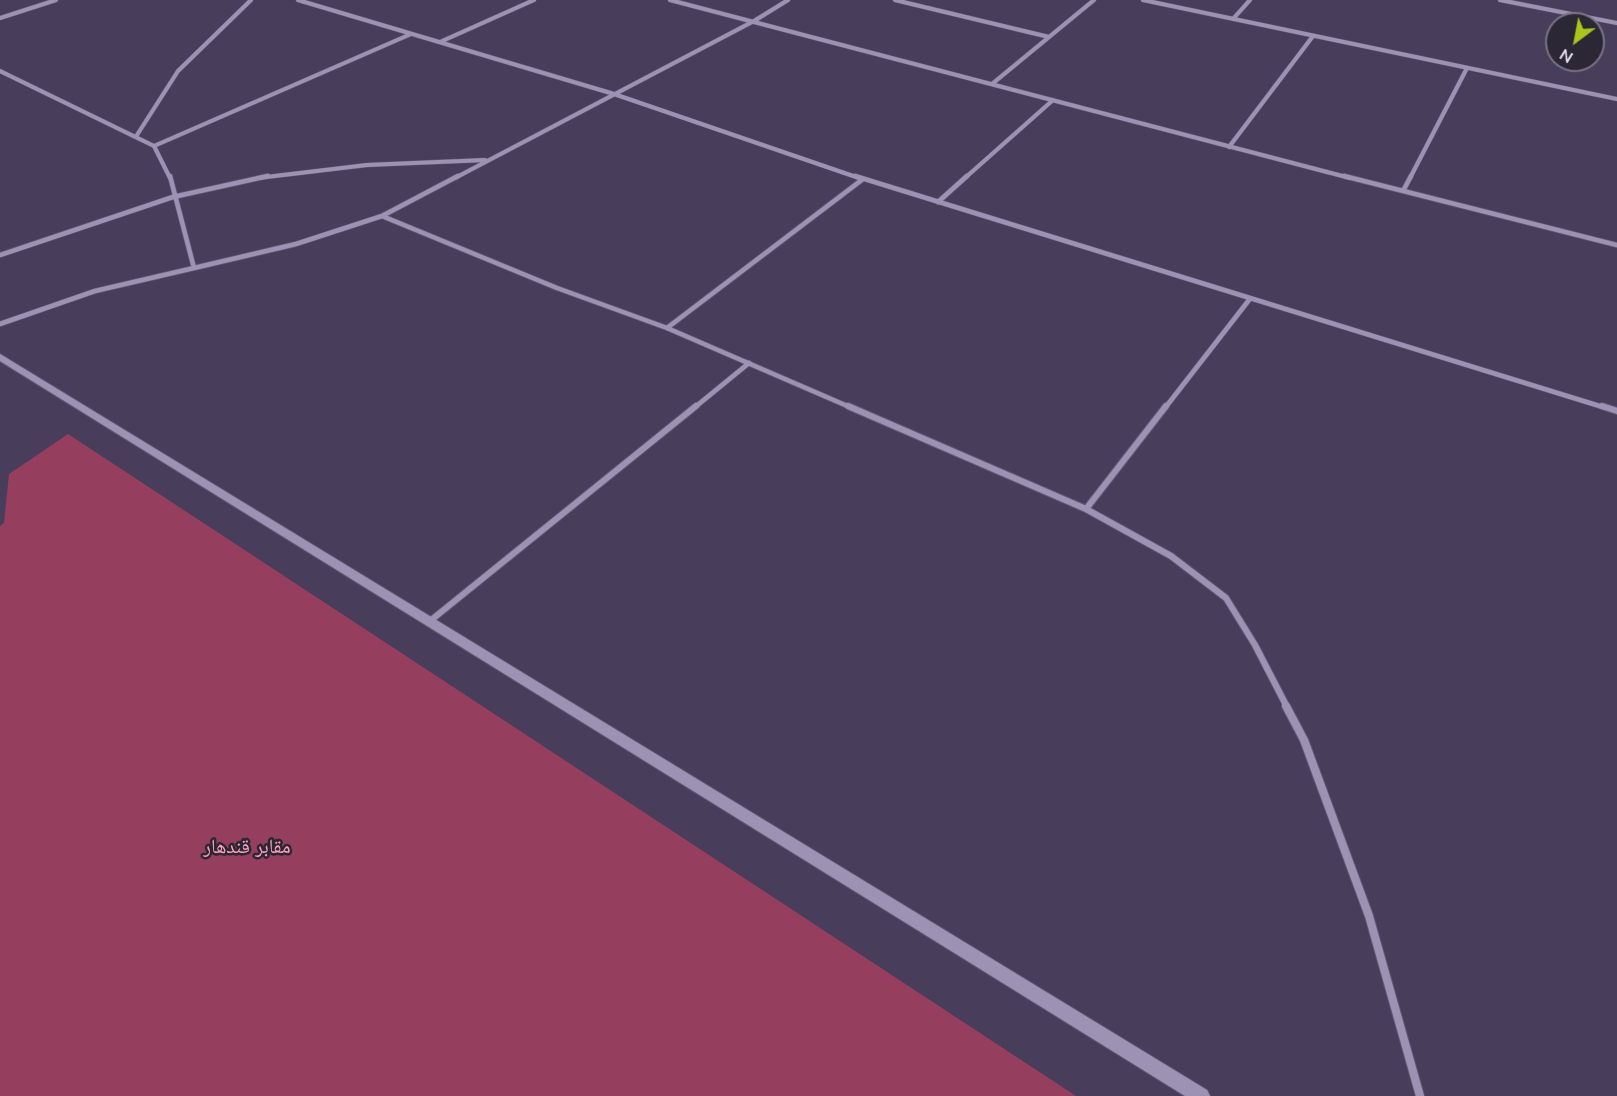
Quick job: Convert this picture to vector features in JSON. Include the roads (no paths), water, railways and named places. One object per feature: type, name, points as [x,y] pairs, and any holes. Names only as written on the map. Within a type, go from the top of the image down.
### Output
[{"type":"main road","points":[[0,357],[1201,1096]]},
{"type":"street","points":[[0,18],[56,0]]},
{"type":"street","points":[[136,135],[178,71],[251,0]]},
{"type":"street","points":[[298,0],[614,94],[863,179],[1250,300],[1617,411]]},
{"type":"street","points":[[440,43],[534,0]]},
{"type":"street","points":[[670,0],[1229,147],[1617,245]]},
{"type":"street","points":[[0,324],[95,291],[296,244],[382,216],[754,21],[788,0]]},
{"type":"street","points":[[895,0],[1049,37]]},
{"type":"street","points":[[992,84],[1094,0]]},
{"type":"street","points":[[1143,0],[1617,99]]},
{"type":"street","points":[[1233,19],[1250,0]]},
{"type":"street","points":[[1500,0],[1617,23]]},
{"type":"street","points":[[154,146],[411,34]]},
{"type":"street","points":[[1229,147],[1313,36]]},
{"type":"street","points":[[1404,191],[1467,68]]},
{"type":"street","points":[[0,71],[136,135],[154,146],[169,172],[194,268]]},
{"type":"street","points":[[938,202],[1053,100]]},
{"type":"street","points":[[0,255],[174,196],[264,177],[336,167],[485,160]]},
{"type":"street","points":[[667,328],[863,179]]},
{"type":"street","points":[[382,216],[557,288],[667,328],[1086,509],[1171,556],[1226,598],[1255,645],[1304,740],[1370,916],[1420,1096]]},
{"type":"street","points":[[1086,509],[1250,300]]},
{"type":"street","points":[[430,621],[749,363]]},
{"type":"park label","name":"مقابر قندهار","points":[[247,848]]}]
